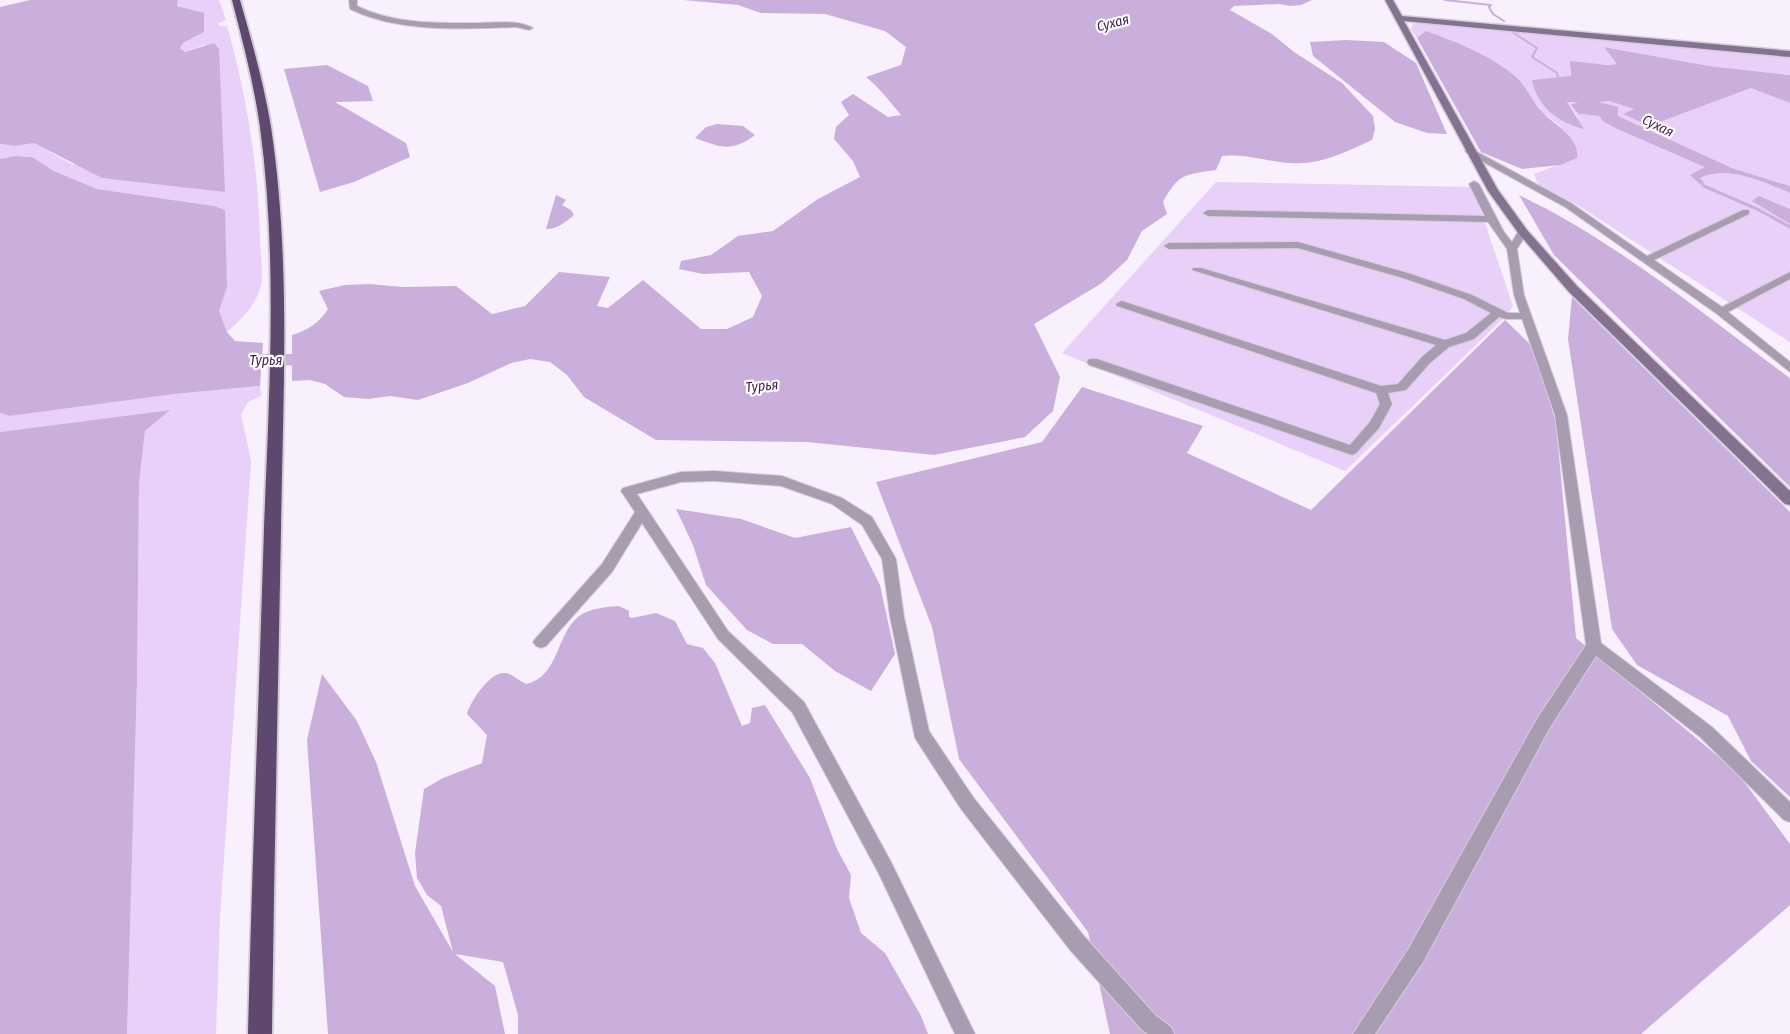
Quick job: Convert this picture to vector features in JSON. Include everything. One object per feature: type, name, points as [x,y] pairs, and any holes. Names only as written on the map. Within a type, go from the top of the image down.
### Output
[{"type":"highway","points":[[236,0],[247,37],[268,136],[278,331],[260,1034]]},
{"type":"main road","points":[[1389,0],[1406,36],[1435,83],[1470,152],[1493,191],[1522,232],[1573,289],[1790,500]]},
{"type":"main road","points":[[1399,18],[1790,54]]},
{"type":"street","points":[[353,0],[354,7],[359,11],[394,20],[435,25],[516,25],[529,28]]},
{"type":"street","points":[[1470,152],[1568,205],[1721,312],[1790,368]]},
{"type":"street","points":[[1363,1034],[1416,955],[1543,724],[1594,646],[1561,415],[1519,295],[1512,249],[1499,233],[1474,184]]},
{"type":"street","points":[[1647,260],[1746,212]]},
{"type":"street","points":[[1208,213],[1492,219]]},
{"type":"street","points":[[1512,249],[1522,232]]},
{"type":"street","points":[[1169,246],[1298,244],[1407,276],[1468,297],[1506,316],[1527,316]]},
{"type":"street","points":[[1197,270],[1445,344]]},
{"type":"street","points":[[1721,312],[1790,274]]},
{"type":"street","points":[[1121,304],[1381,390],[1402,387],[1426,360],[1445,344],[1470,336],[1499,312]]},
{"type":"street","points":[[1093,362],[1352,450],[1375,425],[1386,404],[1381,390]]},
{"type":"street","points":[[965,1034],[885,868],[798,707],[723,635],[628,490],[681,477],[715,476],[782,481],[837,501],[867,521],[889,559],[897,617],[921,733],[967,802],[1077,943],[1148,1022],[1164,1034]]},
{"type":"street","points":[[541,642],[607,568],[642,512]]},
{"type":"street","points":[[1594,646],[1706,732],[1790,814]]},
{"type":"shaded area","points":[[30,0],[178,0],[177,6],[204,13],[204,32],[183,43],[180,48],[185,52],[214,43],[219,49],[225,192],[102,178],[34,143],[16,146],[0,144],[0,7]]},
{"type":"shaded area","points":[[178,0],[219,0],[226,20],[218,23],[219,26],[227,26],[250,131],[257,185],[262,280],[252,305],[227,332],[219,311],[227,287],[214,206],[97,189],[54,171],[32,157],[15,156],[0,159],[0,144],[16,146],[34,143],[73,165],[207,44],[184,52],[180,48],[183,43],[204,32],[196,11],[177,6]]},
{"type":"shaded area","points":[[683,0],[1312,0],[1301,5],[1234,6],[1230,10],[1272,34],[1294,52],[1342,83],[1373,116],[1375,129],[1372,140],[1323,160],[1291,163],[1240,156],[1222,156],[1216,170],[1189,175],[1178,180],[1163,202],[1167,214],[1142,231],[1127,260],[1102,283],[1034,324],[1060,377],[1053,411],[1025,437],[934,455],[807,442],[656,440],[584,397],[567,375],[550,362],[530,359],[511,363],[468,383],[418,400],[390,396],[368,399],[344,397],[325,384],[310,380],[292,381],[292,335],[313,325],[328,309],[319,291],[345,285],[456,286],[492,314],[525,306],[559,272],[610,277],[597,306],[608,308],[643,280],[701,329],[727,329],[753,317],[762,296],[749,272],[703,274],[679,269],[681,261],[711,255],[738,236],[773,231],[818,199],[860,177],[853,161],[834,139],[836,127],[849,115],[841,102],[853,94],[888,117],[901,115],[866,77],[901,65],[906,47],[885,31],[825,14],[761,13],[738,5]]},
{"type":"shaded area","points":[[1420,22],[1505,28],[1790,58],[1790,75],[1709,66],[1605,47],[1618,64],[1582,65],[1570,68],[1571,77],[1533,80],[1580,120],[1567,102],[1609,101],[1635,109],[1623,114],[1649,126],[1751,88],[1790,103],[1790,186],[1732,168],[1618,116],[1618,107],[1579,114],[1600,116],[1604,122],[1617,129],[1706,167],[1691,175],[1700,178],[1722,173],[1745,176],[1790,193],[1790,342],[1579,206],[1538,184],[1534,174],[1576,158],[1561,127],[1543,113],[1518,79],[1481,54],[1426,32],[1417,38],[1411,29],[1413,24]]},
{"type":"shaded area","points":[[1426,31],[1485,56],[1517,78],[1541,111],[1571,139],[1577,151],[1577,158],[1560,165],[1522,169],[1481,152],[1417,38]]},
{"type":"shaded area","points":[[1346,40],[1384,42],[1416,63],[1447,134],[1427,133],[1395,122],[1313,56],[1310,42]]},
{"type":"shaded area","points":[[1604,47],[1709,66],[1790,75],[1790,103],[1751,88],[1649,126],[1623,114],[1634,109],[1609,101],[1598,102],[1618,107],[1618,116],[1732,168],[1790,186],[1790,193],[1746,176],[1734,174],[1711,174],[1700,178],[1704,183],[1698,182],[1690,175],[1705,167],[1617,129],[1604,122],[1599,116],[1579,114],[1571,105],[1578,102],[1567,102],[1584,129],[1566,123],[1550,112],[1539,98],[1532,80],[1571,76],[1570,61],[1617,64]]},
{"type":"shaded area","points":[[327,65],[368,86],[373,101],[335,102],[406,143],[410,157],[354,182],[320,192],[284,69]]},
{"type":"shaded area","points":[[717,124],[743,126],[755,135],[747,141],[725,147],[695,138],[706,127]]},
{"type":"shaded area","points":[[15,156],[32,157],[54,171],[97,189],[214,206],[225,210],[227,287],[219,311],[227,332],[235,341],[263,343],[260,386],[174,394],[10,416],[0,413],[0,159]]},
{"type":"shaded area","points":[[1216,182],[1473,187],[1513,306],[1506,316],[1345,471],[1062,353]]},
{"type":"shaded area","points":[[556,195],[566,200],[562,205],[571,210],[574,215],[557,227],[546,229]]},
{"type":"shaded area","points":[[1519,195],[1555,213],[1625,257],[1790,378],[1790,487],[1554,255]]},
{"type":"shaded area","points":[[1759,196],[1790,209],[1790,224],[1752,201]]},
{"type":"shaded area","points":[[1572,297],[1790,512],[1790,797],[1751,761],[1728,716],[1637,665],[1612,629],[1568,339]]},
{"type":"shaded area","points":[[1505,320],[1534,348],[1556,423],[1576,638],[1737,772],[1790,844],[1790,905],[1641,1034],[1110,1034],[1088,932],[959,759],[932,627],[876,482],[1042,442],[1082,387],[1203,426],[1187,453],[1311,510]]},
{"type":"shaded area","points":[[260,386],[261,396],[248,402],[241,414],[251,461],[220,917],[216,1034],[127,1034],[137,682],[139,483],[145,431],[169,410],[0,432],[0,413],[10,416],[174,394]]},
{"type":"shaded area","points":[[170,410],[145,431],[139,483],[137,682],[127,1034],[0,1034],[0,432]]},
{"type":"shaded area","points":[[676,509],[741,519],[795,538],[851,527],[880,585],[895,654],[871,691],[835,671],[802,644],[773,644],[747,630],[706,585],[693,545]]},
{"type":"shaded area","points":[[619,606],[629,611],[629,617],[632,618],[656,613],[675,621],[687,644],[703,648],[715,663],[742,726],[750,723],[752,708],[765,705],[810,778],[837,849],[851,875],[849,898],[861,933],[885,953],[921,1016],[928,1034],[518,1034],[518,1015],[503,962],[455,954],[495,986],[505,1034],[328,1034],[307,740],[322,674],[357,721],[376,762],[415,886],[453,952],[441,906],[427,895],[417,878],[415,853],[424,789],[443,778],[482,763],[487,735],[467,714],[476,695],[487,682],[505,673],[526,684],[537,680],[551,664],[571,624],[579,616],[604,607]]},
{"type":"waterway","name":"Сухая","points":[[1445,0],[1491,5],[1489,7],[1493,14],[1504,21]]},
{"type":"waterway","name":"Сухая","points":[[1509,30],[1537,48],[1532,57],[1557,73],[1564,89],[1588,104]]},
{"type":"waterway","name":"Сухая","points":[[1698,180],[1704,186],[1757,209],[1790,227]]},
{"type":"waterway","name":"Турья","points":[[233,360],[323,360]]}]
